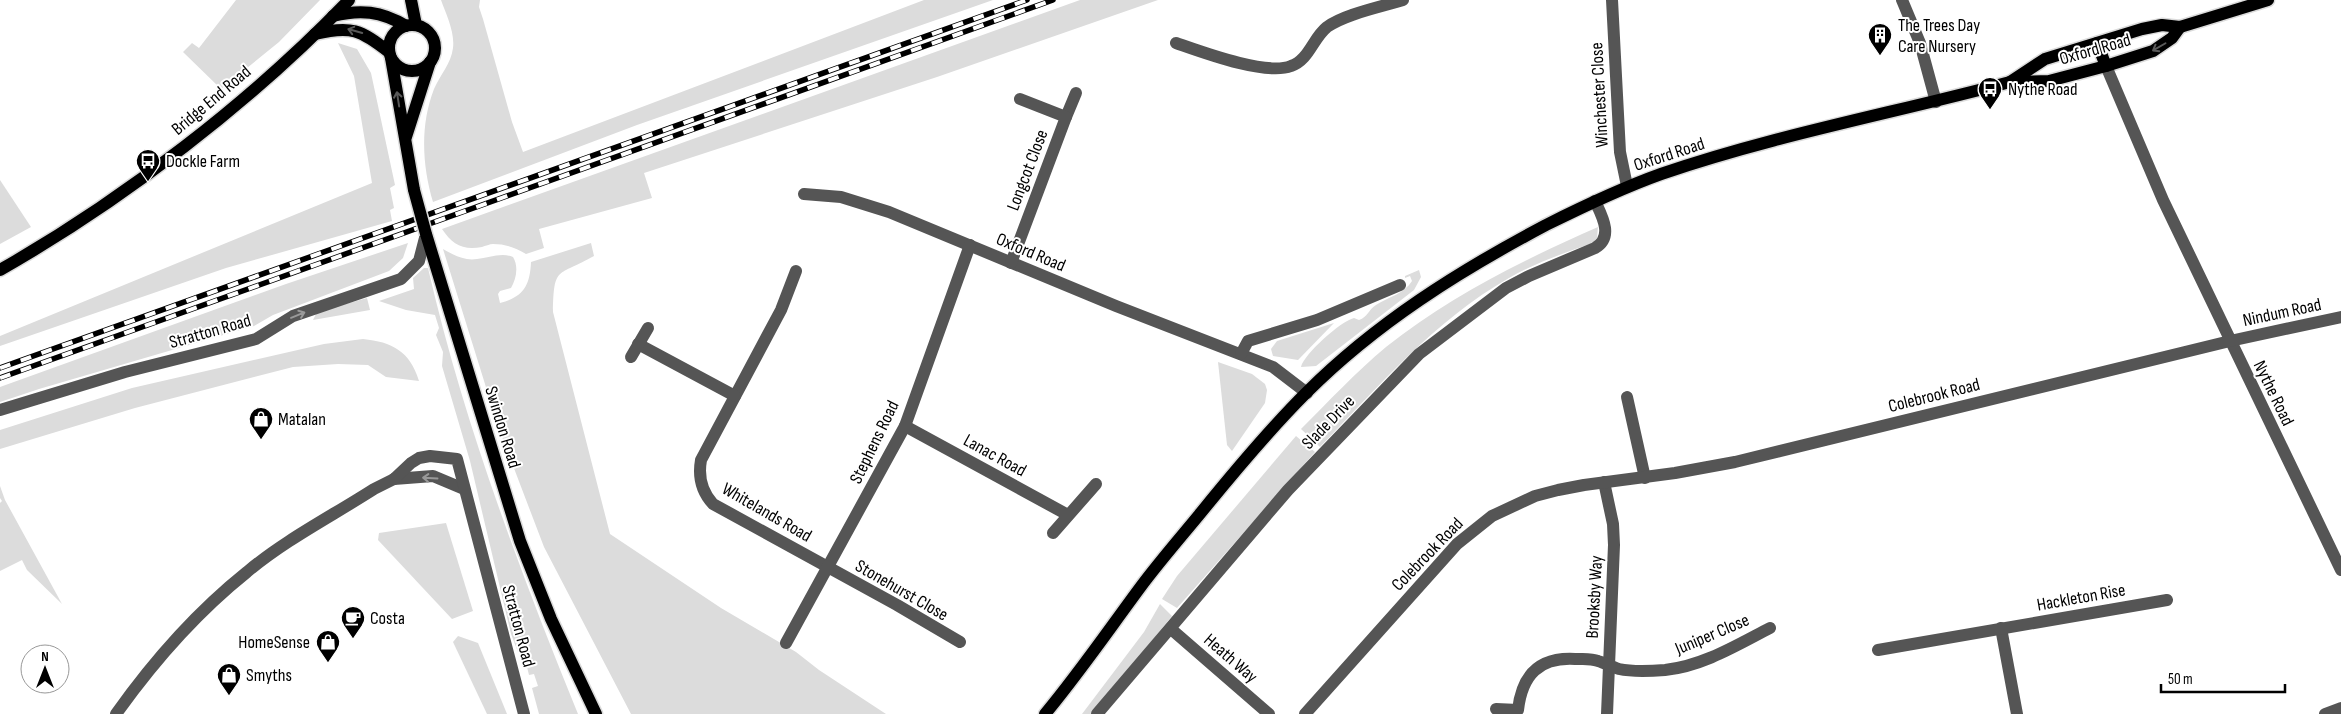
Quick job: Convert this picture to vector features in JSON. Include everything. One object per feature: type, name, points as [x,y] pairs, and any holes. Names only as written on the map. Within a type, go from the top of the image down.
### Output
[{"type":"main road","name":"Bridge End Road","points":[[0,270],[66,230],[159,165],[232,106],[315,34],[349,0]]},
{"type":"main road","points":[[411,0],[411,25]]},
{"type":"main road","name":"Oxford Road","points":[[2010,82],[2045,59],[2142,29],[2162,25],[2180,27],[2268,0]]},
{"type":"main road","points":[[315,34],[351,29],[368,36],[390,55],[397,65],[409,70],[421,69],[430,62],[435,50],[434,40],[428,31],[392,17],[369,11],[333,16]]},
{"type":"main road","points":[[390,55],[392,37],[397,30],[411,25]]},
{"type":"main road","name":"Oxford Road","points":[[1371,335],[1420,298],[1460,273],[1524,237],[1628,186],[1728,154],[2010,82],[2049,80],[2106,66],[2153,51],[2172,38],[2180,27]]},
{"type":"main road","points":[[2097,43],[2106,66]]},
{"type":"main road","name":"Swindon Road","points":[[390,55],[414,190],[520,541],[551,619],[596,714]]},
{"type":"main road","name":"Swindon Road","points":[[406,140],[430,62]]},
{"type":"main road","name":"Slade Drive","points":[[1045,714],[1076,677],[1147,579],[1247,458],[1307,393],[1371,335]]},
{"type":"street","points":[[1176,43],[1241,63],[1282,69],[1300,62],[1321,33],[1336,22],[1403,0]]},
{"type":"street","name":"Winchester Close","points":[[1612,0],[1620,152],[1628,186]]},
{"type":"street","points":[[1902,0],[1920,43],[1936,102]]},
{"type":"street","name":"Nythe Road","points":[[2106,66],[2146,164],[2341,570]]},
{"type":"street","name":"Longcot Close","points":[[1011,263],[1076,93]]},
{"type":"street","name":"Longcot Close","points":[[1020,99],[1066,117]]},
{"type":"street","name":"Oxford Road","points":[[804,194],[841,197],[864,203],[1273,367],[1307,393]]},
{"type":"street","name":"Slade Drive","points":[[1097,714],[1305,471],[1419,354],[1506,288],[1601,244],[1605,234],[1605,224],[1595,201]]},
{"type":"street","name":"Stratton Road","points":[[0,410],[125,372],[256,340],[293,316],[401,279],[419,261],[426,234]]},
{"type":"street","name":"Stephens Road","points":[[786,643],[905,426],[970,245]]},
{"type":"street","name":"Whitelands Road","points":[[796,271],[781,310],[701,460],[699,475],[704,491],[713,504],[828,568]]},
{"type":"street","points":[[1241,354],[1248,341],[1317,320],[1400,285]]},
{"type":"street","name":"Nindum Road","points":[[2230,341],[2341,317]]},
{"type":"street","points":[[631,358],[648,328]]},
{"type":"street","name":"Colebrook Road","points":[[1305,714],[1441,561],[1473,530],[1492,516],[1535,496],[1604,482],[1644,478],[1704,468],[1768,454],[2230,341]]},
{"type":"street","points":[[638,344],[735,396]]},
{"type":"street","points":[[1627,397],[1644,478]]},
{"type":"street","name":"Lanac Road","points":[[905,426],[1068,515]]},
{"type":"street","name":"Stratton Road","points":[[394,479],[419,458],[430,456],[456,459],[524,714]]},
{"type":"street","points":[[116,714],[146,673],[219,596],[248,570],[374,489],[394,479],[433,476],[464,489]]},
{"type":"street","name":"Brooksby Way","points":[[1604,482],[1611,512],[1614,538],[1607,714]]},
{"type":"street","points":[[1053,534],[1096,484]]},
{"type":"street","name":"Stonehurst Close","points":[[828,568],[960,642]]},
{"type":"street","name":"Hackleton Rise","points":[[1878,650],[2167,600]]},
{"type":"street","name":"Juniper Close","points":[[1496,709],[1518,710],[1525,681],[1538,668],[1549,662],[1571,659],[1596,660],[1620,669],[1649,670],[1692,665],[1770,628]]},
{"type":"street","points":[[2001,628],[2017,714]]},
{"type":"street","name":"Heath Way","points":[[1170,629],[1269,714]]},
{"type":"street","points":[[2325,714],[2341,708]]},
{"type":"shaded area","points":[[236,0],[320,0],[279,42],[221,89],[183,52],[192,43],[199,48]]},
{"type":"shaded area","points":[[441,0],[480,0],[479,7],[512,122],[523,152],[924,0],[993,0],[637,125],[433,202],[425,159],[426,117],[434,89],[450,59],[453,48],[450,23]]},
{"type":"shaded area","points":[[1080,0],[1158,0],[937,77],[644,173],[652,198],[539,229],[544,248],[526,254],[514,248],[501,245],[492,244],[475,248],[464,247],[450,239],[442,229]]},
{"type":"shaded area","points":[[338,43],[357,49],[371,73],[395,185],[390,188],[394,208],[390,210],[392,221],[226,268],[0,346],[0,336],[372,183],[354,76]]},
{"type":"shaded area","points":[[0,180],[31,227],[0,244]]},
{"type":"shaded area","points":[[1598,227],[1597,238],[1593,243],[1550,259],[1509,278],[1456,314],[1408,356],[1320,447],[1301,429],[1386,347],[1436,311],[1461,295],[1542,252]]},
{"type":"shaded area","points":[[408,243],[403,258],[389,271],[273,315],[254,326],[0,402],[0,387],[286,284]]},
{"type":"shaded area","points":[[591,243],[594,256],[560,274],[557,279],[553,312],[610,534],[721,608],[796,652],[819,670],[886,714],[631,714],[544,547],[499,429],[443,249],[468,259],[500,255],[513,257],[516,265],[515,277],[511,288],[500,291],[498,294],[500,303],[520,294],[524,289],[529,278],[531,262]]},
{"type":"shaded area","points":[[424,268],[428,268],[458,381],[494,494],[578,714],[539,714],[532,688],[538,686],[534,674],[529,675],[523,651],[518,652],[511,634],[470,461],[442,366],[443,352],[436,335],[439,328],[435,315],[406,310],[379,301],[414,289],[413,278]]},
{"type":"shaded area","points":[[1419,270],[1421,277],[1414,290],[1316,366],[1301,367],[1309,354],[1332,331],[1348,320],[1354,318],[1362,319],[1376,305],[1405,289],[1412,281],[1410,276],[1405,278],[1405,276]]},
{"type":"shaded area","points":[[367,298],[370,310],[313,320],[317,312]]},
{"type":"shaded area","points":[[1334,323],[1298,360],[1273,356],[1271,349],[1277,341]]},
{"type":"shaded area","points":[[363,339],[391,346],[405,355],[411,362],[419,381],[386,377],[368,365],[338,364],[293,367],[135,408],[0,449],[0,430],[132,388],[324,344]]},
{"type":"shaded area","points":[[1218,362],[1252,374],[1265,384],[1267,390],[1265,403],[1232,451],[1227,445]]},
{"type":"shaded area","points":[[1296,436],[1315,452],[1177,608],[1162,599],[1177,576]]},
{"type":"shaded area","points":[[0,486],[5,500],[62,604],[27,570],[22,560],[0,571],[0,503],[2,501],[0,498]]},
{"type":"shaded area","points":[[446,523],[473,611],[452,619],[378,540],[379,533]]},
{"type":"shaded area","points":[[1160,604],[1172,616],[1092,714],[1082,714],[1144,632]]},
{"type":"shaded area","points":[[458,636],[478,643],[507,714],[487,714],[453,642]]},
{"type":"railway","points":[[0,368],[1027,0]]},
{"type":"railway","points":[[0,378],[1053,0]]},
{"type":"place","name":"The Trees Day Care Nursery","points":[[1880,56]]},
{"type":"place","name":"Nythe Road","points":[[1990,110]]},
{"type":"place","name":"Dockle Farm","points":[[148,182]]},
{"type":"place","name":"Matalan","points":[[261,440]]},
{"type":"place","name":"Costa","points":[[353,639]]},
{"type":"place","name":"HomeSense","points":[[328,663]]},
{"type":"place","name":"Smyths","points":[[229,696]]}]
